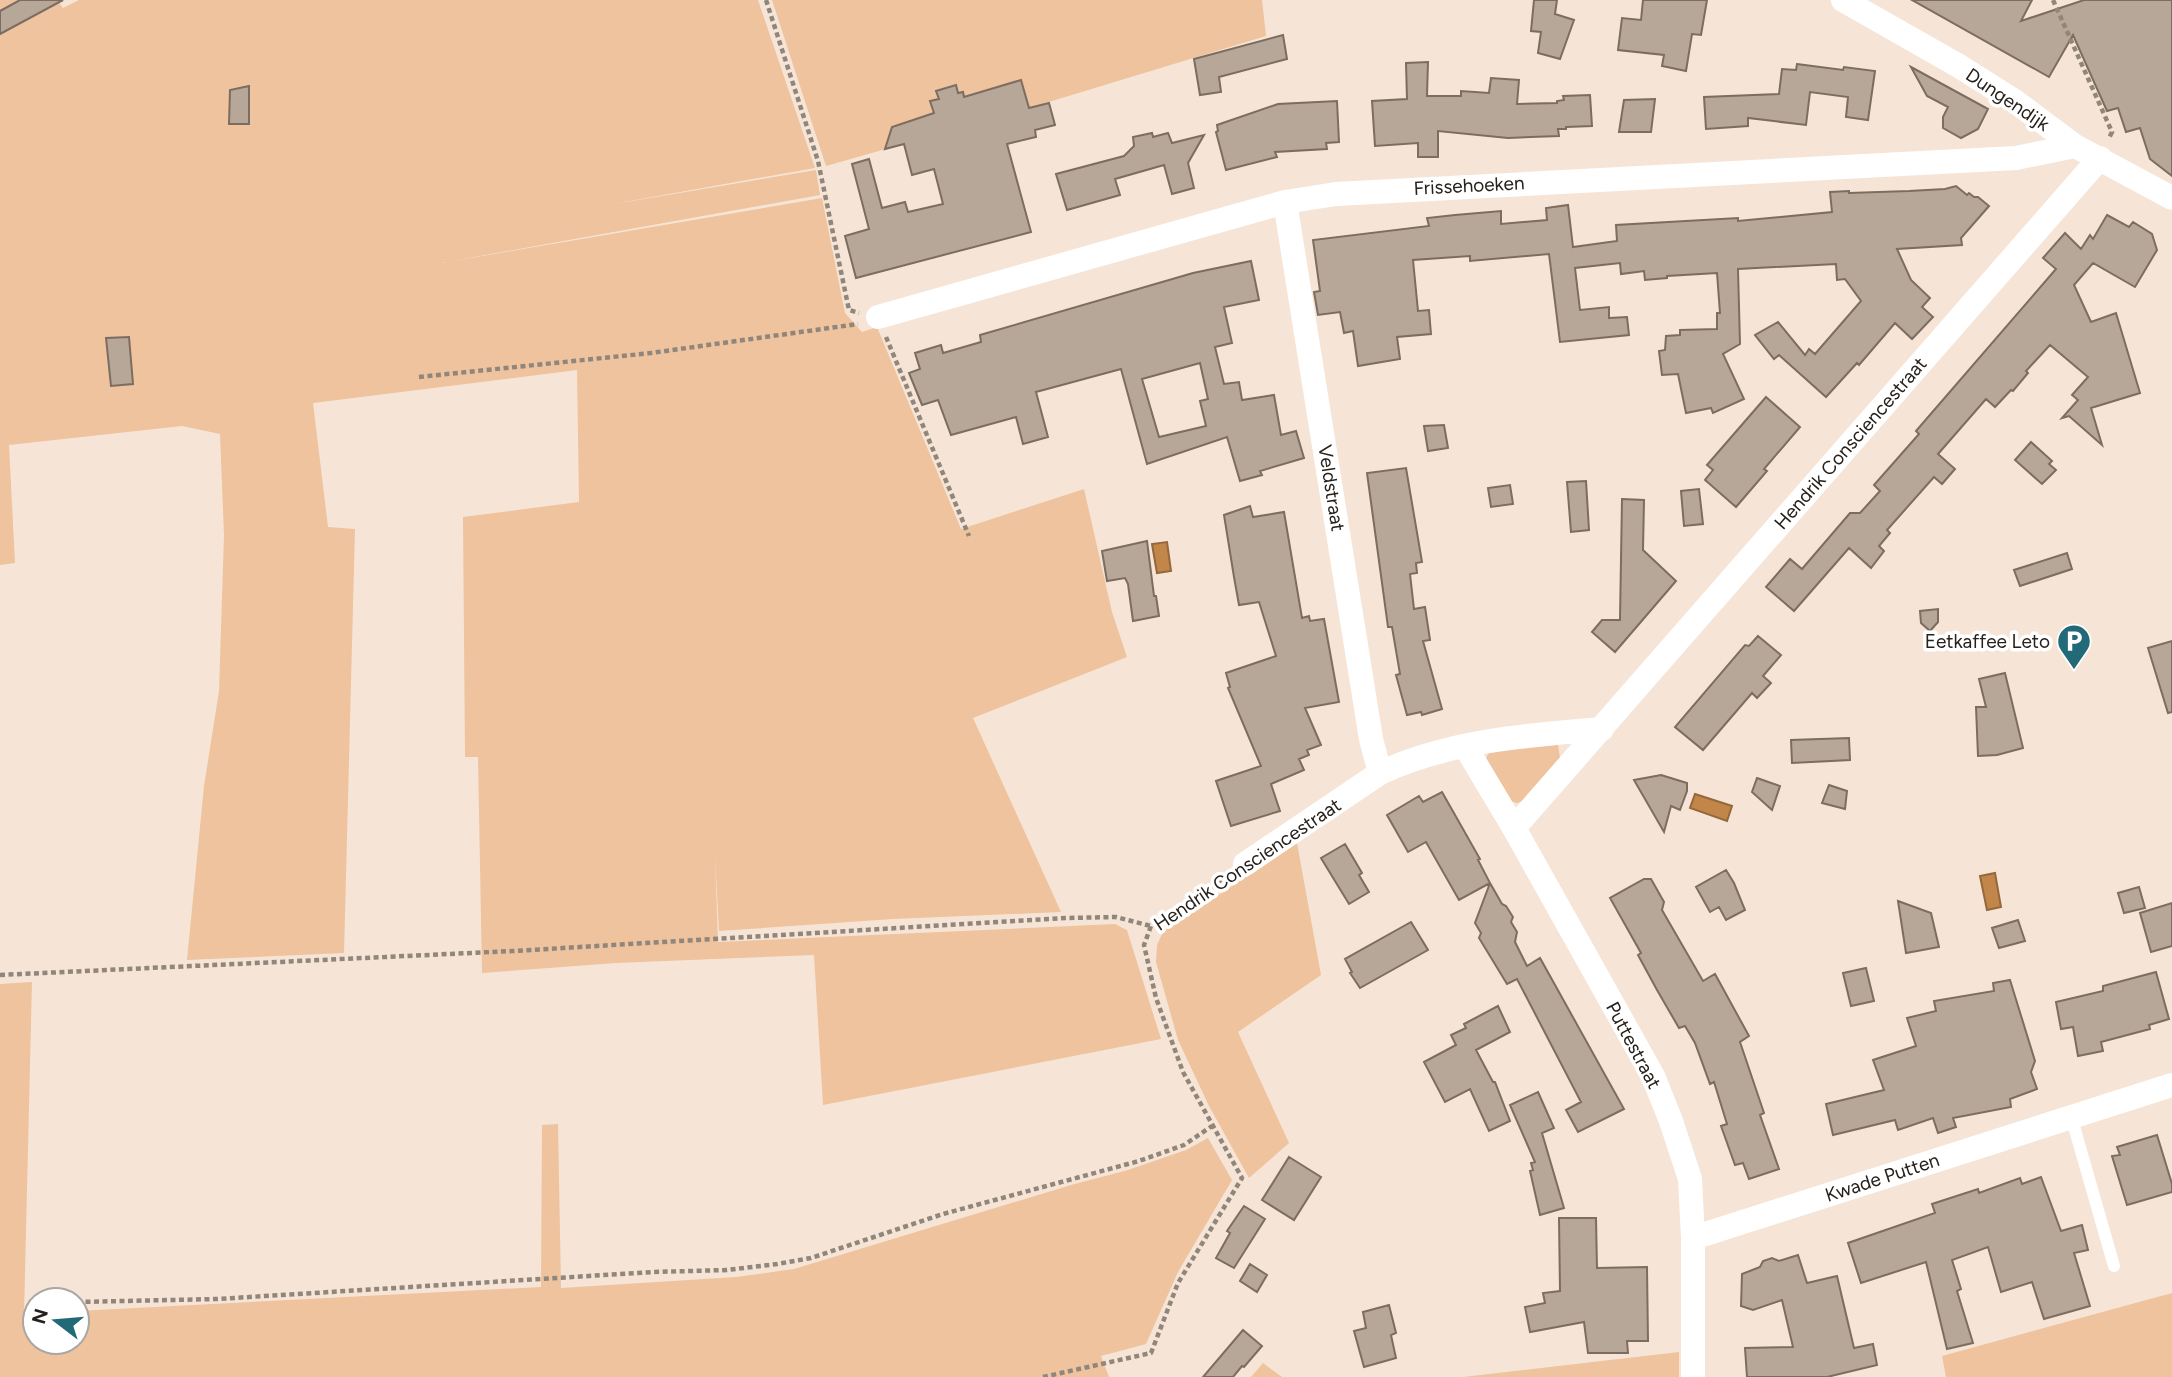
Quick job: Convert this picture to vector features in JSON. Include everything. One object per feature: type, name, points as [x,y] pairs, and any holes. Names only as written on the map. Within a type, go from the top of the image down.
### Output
[{"type":"street","name":"Dungendijk","points":[[1843,0],[1959,66],[2016,102],[2075,146],[2172,198]]},
{"type":"street","name":"Frissehoeken","points":[[878,317],[1285,202],[1336,194],[2016,158],[2075,146]]},
{"type":"street","name":"Hendrik Consciencestraat","points":[[1514,828],[2100,158]]},
{"type":"street","name":"Veldstraat","points":[[1285,202],[1371,739],[1380,773]]},
{"type":"street","name":"Hendrik Consciencestraat","points":[[1245,864],[1380,773],[1402,763],[1465,746],[1523,736],[1602,729]]},
{"type":"street","name":"Puttestraat","points":[[1465,746],[1653,1076],[1671,1121],[1690,1179],[1693,1238],[1693,1377]]},
{"type":"street","name":"Kwade Putten","points":[[1693,1238],[2172,1085]]},
{"type":"lane","points":[[2071,1116],[2114,1266]]},
{"type":"path","points":[[766,0],[818,161],[849,310],[878,317]]},
{"type":"path","points":[[2053,0],[2112,132],[2100,158]]},
{"type":"path","points":[[419,377],[651,353],[871,323],[878,317]]},
{"type":"path","points":[[878,317],[969,536]]},
{"type":"path","name":"Hendrik Consciencestraat","points":[[1043,1377],[1151,1353],[1178,1283],[1242,1178],[1184,1072],[1156,998],[1144,945],[1151,926],[1245,864]]},
{"type":"path","points":[[0,975],[513,951],[1065,918],[1116,917],[1151,926]]},
{"type":"path","points":[[91,1302],[217,1299],[653,1272],[727,1270],[777,1264],[811,1258],[943,1214],[1139,1161],[1184,1145],[1212,1126]]},
{"type":"shaded area","points":[[0,0],[57,0],[63,8],[79,0],[758,0],[815,168],[608,205],[816,170],[820,195],[441,263],[822,198],[845,313],[862,332],[877,327],[961,529],[1084,489],[1112,612],[1127,657],[973,718],[1061,912],[893,919],[719,931],[715,856],[718,942],[1115,924],[1127,930],[1161,1039],[823,1105],[814,955],[616,963],[482,973],[478,757],[465,757],[463,517],[579,502],[577,370],[313,403],[328,527],[355,529],[344,953],[187,960],[204,786],[219,691],[224,535],[220,434],[182,426],[9,445],[15,563],[0,565]]},
{"type":"shaded area","points":[[772,0],[1262,0],[1266,36],[826,166]]},
{"type":"shaded area","points":[[1167,542],[1171,571],[1157,573],[1152,544]]},
{"type":"shaded area","points":[[1558,745],[1560,758],[1525,800],[1517,803],[1510,801],[1485,761],[1494,749]]},
{"type":"shaded area","points":[[1695,794],[1732,806],[1727,821],[1690,808]]},
{"type":"shaded area","points":[[1297,843],[1321,975],[1238,1032],[1289,1143],[1249,1178],[1209,1106],[1178,1040],[1156,962],[1157,945],[1163,932]]},
{"type":"shaded area","points":[[1995,873],[2001,907],[1987,910],[1980,876]]},
{"type":"shaded area","points":[[32,982],[21,1356],[91,1356],[91,1310],[541,1287],[542,1125],[558,1124],[561,1288],[736,1277],[794,1269],[1128,1170],[1186,1150],[1208,1138],[1232,1180],[1178,1272],[1146,1344],[1101,1356],[1109,1377],[0,1377],[0,984]]},
{"type":"shaded area","points":[[2172,1293],[2172,1377],[1946,1377],[1942,1356]]},
{"type":"shaded area","points":[[1679,1352],[1679,1377],[1463,1377]]},
{"type":"shaded area","points":[[1263,1363],[1282,1377],[1251,1377]]},
{"type":"building","points":[[20,0],[63,0],[0,34],[0,11]]},
{"type":"building","points":[[1534,0],[1557,0],[1555,14],[1574,20],[1560,59],[1538,53],[1541,32],[1531,31]]},
{"type":"building","points":[[1643,0],[1707,0],[1701,35],[1692,34],[1686,71],[1662,66],[1664,55],[1618,50],[1622,18],[1641,20]]},
{"type":"building","points":[[1912,0],[2032,0],[2021,21],[2084,0],[2172,0],[2172,176],[2150,159],[2140,128],[2126,132],[2118,108],[2107,111],[2073,35],[2049,77]]},
{"type":"building","points":[[1283,35],[1287,59],[1219,77],[1221,92],[1200,95],[1194,59]]},
{"type":"building","points":[[1428,62],[1427,96],[1461,96],[1461,91],[1489,93],[1491,78],[1519,80],[1517,104],[1557,103],[1564,100],[1563,96],[1590,95],[1592,126],[1558,129],[1559,136],[1508,138],[1438,131],[1438,157],[1418,157],[1418,143],[1375,146],[1372,101],[1407,99],[1406,63]]},
{"type":"building","points":[[1797,64],[1875,71],[1868,120],[1846,117],[1848,97],[1810,92],[1806,125],[1748,118],[1748,126],[1706,129],[1704,97],[1779,94],[1782,69],[1796,70]]},
{"type":"building","points":[[1911,67],[1988,109],[1978,129],[1961,138],[1943,128],[1943,117],[1948,107],[1927,96]]},
{"type":"building","points":[[1021,80],[1029,108],[1049,103],[1055,125],[1035,130],[1036,137],[1007,144],[1031,232],[856,278],[845,236],[869,229],[852,164],[869,159],[882,208],[905,202],[908,212],[943,204],[934,169],[912,175],[904,144],[885,149],[892,127],[934,113],[930,101],[939,99],[936,91],[956,85],[958,93],[963,92],[964,97]]},
{"type":"building","points":[[249,86],[249,124],[229,124],[230,90]]},
{"type":"building","points":[[1655,99],[1651,132],[1619,132],[1624,100]]},
{"type":"building","points":[[1337,101],[1339,142],[1326,143],[1327,149],[1275,152],[1277,157],[1226,170],[1216,132],[1217,125],[1278,104]]},
{"type":"building","points":[[1152,133],[1153,137],[1168,133],[1172,143],[1204,135],[1188,163],[1194,188],[1172,194],[1164,165],[1115,179],[1120,195],[1067,210],[1056,174],[1124,156],[1134,146],[1133,137]]},
{"type":"building","points":[[1956,186],[1989,206],[1961,238],[1962,245],[1897,249],[1911,280],[1930,298],[1922,307],[1933,317],[1912,339],[1895,323],[1859,365],[1857,363],[1826,397],[1779,355],[1774,359],[1755,335],[1778,322],[1805,355],[1809,349],[1815,354],[1861,301],[1845,279],[1837,280],[1836,264],[1738,269],[1740,344],[1723,354],[1744,399],[1713,413],[1711,408],[1686,413],[1678,374],[1662,375],[1659,351],[1665,350],[1666,336],[1680,335],[1680,330],[1717,329],[1717,313],[1720,313],[1717,273],[1645,280],[1644,271],[1621,274],[1620,263],[1575,268],[1580,310],[1609,307],[1609,318],[1627,317],[1629,335],[1560,342],[1549,254],[1470,261],[1470,256],[1413,260],[1418,311],[1429,310],[1431,334],[1397,337],[1400,359],[1358,366],[1353,331],[1344,333],[1340,312],[1318,315],[1314,292],[1320,291],[1313,240],[1429,226],[1427,218],[1501,211],[1501,224],[1547,220],[1546,208],[1568,205],[1573,247],[1617,241],[1616,225],[1738,218],[1738,221],[1832,212],[1830,192],[1909,191]]},
{"type":"building","points":[[2107,215],[2129,227],[2133,222],[2152,234],[2157,250],[2135,287],[2093,263],[2074,285],[2091,322],[2116,313],[2140,393],[2091,408],[2102,445],[2069,416],[2062,418],[2078,400],[2072,395],[2088,377],[2050,345],[2026,371],[2028,373],[2013,391],[1995,407],[1986,399],[1938,454],[1955,469],[1942,484],[1934,477],[1887,530],[1890,533],[1879,546],[1884,551],[1871,568],[1849,548],[1794,611],[1766,587],[1790,559],[1802,569],[1850,513],[1860,513],[1880,491],[1874,485],[1919,434],[1916,431],[2056,269],[2043,258],[2065,233],[2081,249],[2090,235],[2093,239]]},
{"type":"building","points":[[1251,261],[1259,300],[1224,307],[1232,343],[1215,347],[1224,384],[1239,382],[1242,400],[1274,395],[1281,435],[1296,431],[1304,458],[1260,471],[1262,475],[1240,481],[1227,437],[1147,464],[1121,369],[1036,392],[1048,437],[1023,444],[1016,417],[951,435],[938,400],[922,405],[909,373],[920,369],[915,353],[941,345],[943,353],[981,342],[980,335],[1193,273]],"holes":[[[1200,363],[1208,399],[1200,401],[1206,426],[1159,437],[1142,379]]]},
{"type":"building","points":[[129,337],[133,384],[111,386],[106,338]]},
{"type":"building","points":[[1766,397],[1800,427],[1736,507],[1705,480],[1713,470],[1707,465]]},
{"type":"building","points":[[1444,425],[1448,448],[1428,451],[1424,426]]},
{"type":"building","points":[[2031,442],[2052,461],[2049,464],[2056,470],[2042,484],[2015,460]]},
{"type":"building","points":[[1406,468],[1422,562],[1416,563],[1417,573],[1410,574],[1414,609],[1425,607],[1430,640],[1423,641],[1442,709],[1422,715],[1421,712],[1407,715],[1396,675],[1400,674],[1392,627],[1388,627],[1367,473]]},
{"type":"building","points":[[1586,481],[1589,530],[1571,532],[1567,482]]},
{"type":"building","points":[[1510,485],[1513,504],[1491,507],[1488,488]]},
{"type":"building","points":[[1699,489],[1703,524],[1684,526],[1681,491]]},
{"type":"building","points":[[1622,499],[1644,500],[1643,550],[1676,581],[1615,652],[1592,632],[1602,620],[1620,620]]},
{"type":"building","points":[[1250,506],[1253,517],[1284,512],[1302,618],[1309,616],[1310,621],[1324,619],[1339,702],[1305,708],[1321,745],[1307,750],[1309,755],[1299,759],[1304,770],[1271,784],[1280,811],[1231,826],[1216,781],[1261,766],[1228,688],[1230,687],[1226,673],[1276,656],[1259,602],[1239,605],[1234,577],[1224,515]]},
{"type":"building","points":[[1147,541],[1159,616],[1133,621],[1128,584],[1125,578],[1107,581],[1102,551]]},
{"type":"building","points":[[2067,553],[2072,569],[2020,586],[2014,570]]},
{"type":"building","points":[[1938,609],[1938,622],[1930,631],[1921,623],[1920,611]]},
{"type":"building","points":[[1758,636],[1781,655],[1763,676],[1771,683],[1757,698],[1752,693],[1703,750],[1675,727],[1745,645],[1749,646]]},
{"type":"building","points":[[2172,641],[2172,712],[2168,713],[2148,648]]},
{"type":"building","points":[[2005,673],[2023,748],[1997,755],[1978,756],[1976,707],[1986,707],[1979,679]]},
{"type":"building","points":[[1849,738],[1850,760],[1792,763],[1791,740]]},
{"type":"building","points":[[1661,775],[1687,783],[1680,810],[1671,806],[1664,832],[1634,780]]},
{"type":"building","points":[[1757,778],[1780,786],[1772,810],[1752,792]]},
{"type":"building","points":[[1829,785],[1847,791],[1845,809],[1822,803]]},
{"type":"building","points":[[1442,792],[1480,859],[1478,860],[1490,883],[1459,900],[1426,842],[1408,852],[1387,815],[1419,796],[1423,802]]},
{"type":"building","points":[[1345,844],[1362,873],[1359,875],[1369,892],[1349,904],[1321,858]]},
{"type":"building","points":[[1726,870],[1745,910],[1726,920],[1719,907],[1710,912],[1696,887]]},
{"type":"building","points":[[1644,879],[1651,879],[1664,902],[1662,910],[1703,981],[1715,974],[1749,1036],[1740,1042],[1764,1113],[1760,1115],[1779,1169],[1749,1179],[1743,1163],[1735,1165],[1721,1126],[1727,1124],[1714,1082],[1710,1084],[1695,1043],[1685,1026],[1679,1028],[1610,898]]},
{"type":"building","points":[[1490,883],[1513,917],[1511,922],[1517,932],[1515,942],[1527,966],[1540,958],[1624,1109],[1578,1132],[1566,1110],[1581,1102],[1517,979],[1507,984],[1479,938],[1481,933],[1475,923]]},
{"type":"building","points":[[2139,887],[2145,908],[2124,913],[2118,893]]},
{"type":"building","points":[[1898,901],[1931,913],[1939,947],[1906,953]]},
{"type":"building","points":[[2172,903],[2172,946],[2151,952],[2140,913]]},
{"type":"building","points":[[2018,920],[2025,941],[1999,948],[1992,928]]},
{"type":"building","points":[[1411,922],[1428,950],[1360,988],[1345,959]]},
{"type":"building","points":[[1866,968],[1874,1001],[1851,1006],[1843,973]]},
{"type":"building","points":[[2156,972],[2169,1019],[2149,1025],[2150,1029],[2101,1042],[2103,1051],[2078,1056],[2073,1027],[2061,1029],[2056,1002],[2103,991],[2103,986]]},
{"type":"building","points":[[2010,980],[2035,1061],[2031,1072],[2037,1089],[2010,1099],[2011,1107],[1953,1118],[1956,1127],[1938,1133],[1933,1118],[1898,1130],[1895,1120],[1833,1135],[1826,1104],[1884,1090],[1873,1060],[1916,1046],[1907,1018],[1936,1011],[1934,1001],[1994,991],[1993,983]]},
{"type":"building","points":[[1498,1006],[1510,1032],[1476,1050],[1495,1082],[1510,1121],[1489,1131],[1470,1089],[1445,1102],[1424,1062],[1456,1045],[1451,1035],[1466,1028],[1464,1024]]},
{"type":"building","points":[[1538,1092],[1554,1128],[1542,1133],[1564,1208],[1540,1215],[1530,1171],[1533,1170],[1531,1163],[1535,1162],[1510,1105]]},
{"type":"building","points":[[2157,1135],[2172,1192],[2127,1205],[2112,1156],[2120,1155],[2117,1147]]},
{"type":"building","points":[[1289,1157],[1321,1177],[1294,1220],[1262,1200]]},
{"type":"building","points":[[2041,1177],[2061,1231],[2082,1225],[2088,1250],[2074,1253],[2090,1306],[2044,1319],[2032,1282],[2001,1292],[1988,1247],[1952,1260],[1961,1289],[1957,1291],[1973,1343],[1947,1349],[1926,1262],[1861,1283],[1848,1243],[1935,1213],[1932,1204],[1978,1189],[1979,1193],[2020,1178],[2022,1184]]},
{"type":"building","points":[[1244,1206],[1265,1219],[1234,1268],[1216,1258],[1230,1233],[1227,1231]]},
{"type":"building","points":[[1559,1218],[1596,1218],[1597,1268],[1647,1267],[1648,1341],[1627,1341],[1628,1353],[1588,1353],[1584,1322],[1530,1332],[1525,1307],[1545,1303],[1543,1293],[1560,1291]]},
{"type":"building","points":[[1798,1255],[1807,1283],[1837,1276],[1854,1348],[1873,1344],[1877,1365],[1827,1377],[1747,1377],[1745,1348],[1793,1347],[1782,1300],[1753,1310],[1741,1306],[1742,1274],[1760,1267],[1763,1261],[1772,1258],[1779,1261]]},
{"type":"building","points":[[1250,1264],[1267,1275],[1257,1292],[1240,1281]]},
{"type":"building","points":[[1389,1305],[1396,1333],[1391,1335],[1396,1358],[1364,1367],[1354,1331],[1366,1328],[1363,1312]]},
{"type":"building","points":[[1243,1330],[1262,1346],[1233,1377],[1203,1377]]},
{"type":"place","name":"Eetkaffee Leto","points":[[2074,671]]}]
